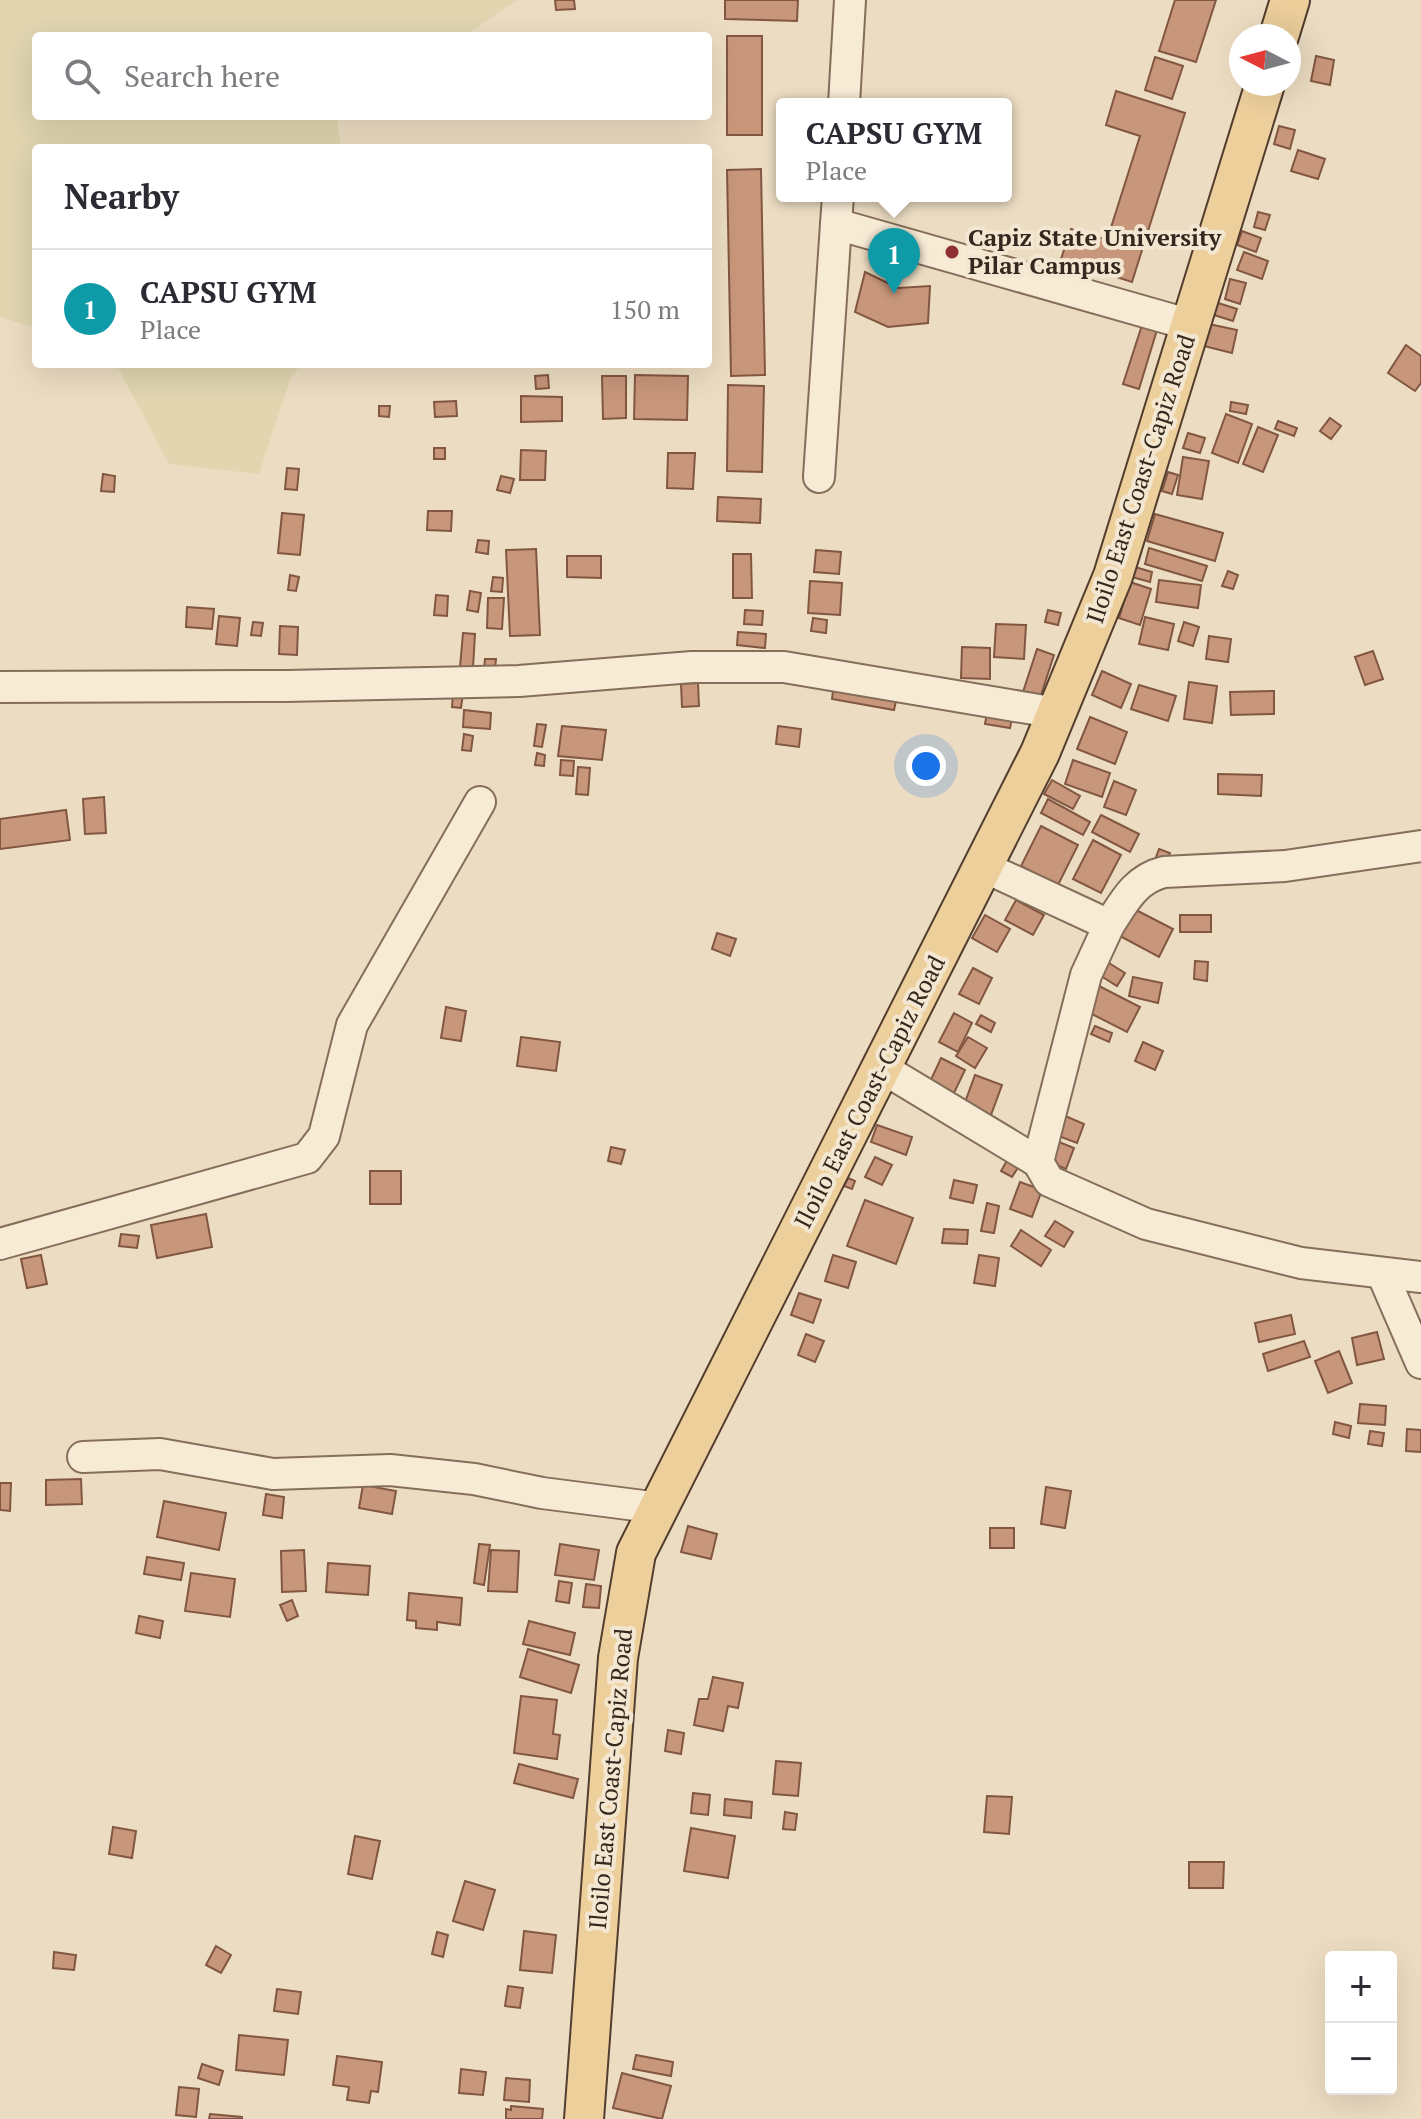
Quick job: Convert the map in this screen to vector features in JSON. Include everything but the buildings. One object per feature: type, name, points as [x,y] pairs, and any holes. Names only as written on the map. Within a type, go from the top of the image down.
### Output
[{"type":"main road","points":[[1283,24],[1290,0]]},
{"type":"main road","name":"Iloilo East Coast-Capiz Road","points":[[584,2119],[618,1658],[636,1553],[984,867],[1057,713],[1113,576],[1261,96]]},
{"type":"street","points":[[844,98],[850,0]]},
{"type":"street","points":[[819,477],[837,210],[1191,325]]},
{"type":"street","points":[[0,687],[488,682],[692,667],[784,667],[1057,713]]},
{"type":"street","points":[[0,1244],[307,1158],[324,1136],[352,1025],[480,802]]},
{"type":"street","points":[[1038,1162],[1086,975],[1109,925],[1135,886],[1150,876],[1164,872],[1285,866],[1421,846]]},
{"type":"street","points":[[984,867],[1109,925]]},
{"type":"street","points":[[882,1068],[1038,1162],[1049,1181],[1146,1224],[1301,1263],[1421,1277]]},
{"type":"street","points":[[1382,1273],[1421,1363]]},
{"type":"street","points":[[83,1457],[160,1454],[273,1474],[390,1470],[474,1479],[542,1493],[659,1508]]},
{"type":"shaded area","points":[[0,0],[517,0],[471,32],[32,32],[32,120],[339,120],[340,144],[32,144],[32,327],[0,317]]},
{"type":"shaded area","points":[[118,368],[298,368],[291,376],[259,474],[169,464]]},
{"type":"place","name":"Capiz State University Pilar Campus","points":[[952,252]]},
{"type":"place","name":"CAPSU GYM","points":[[894,294]]}]
